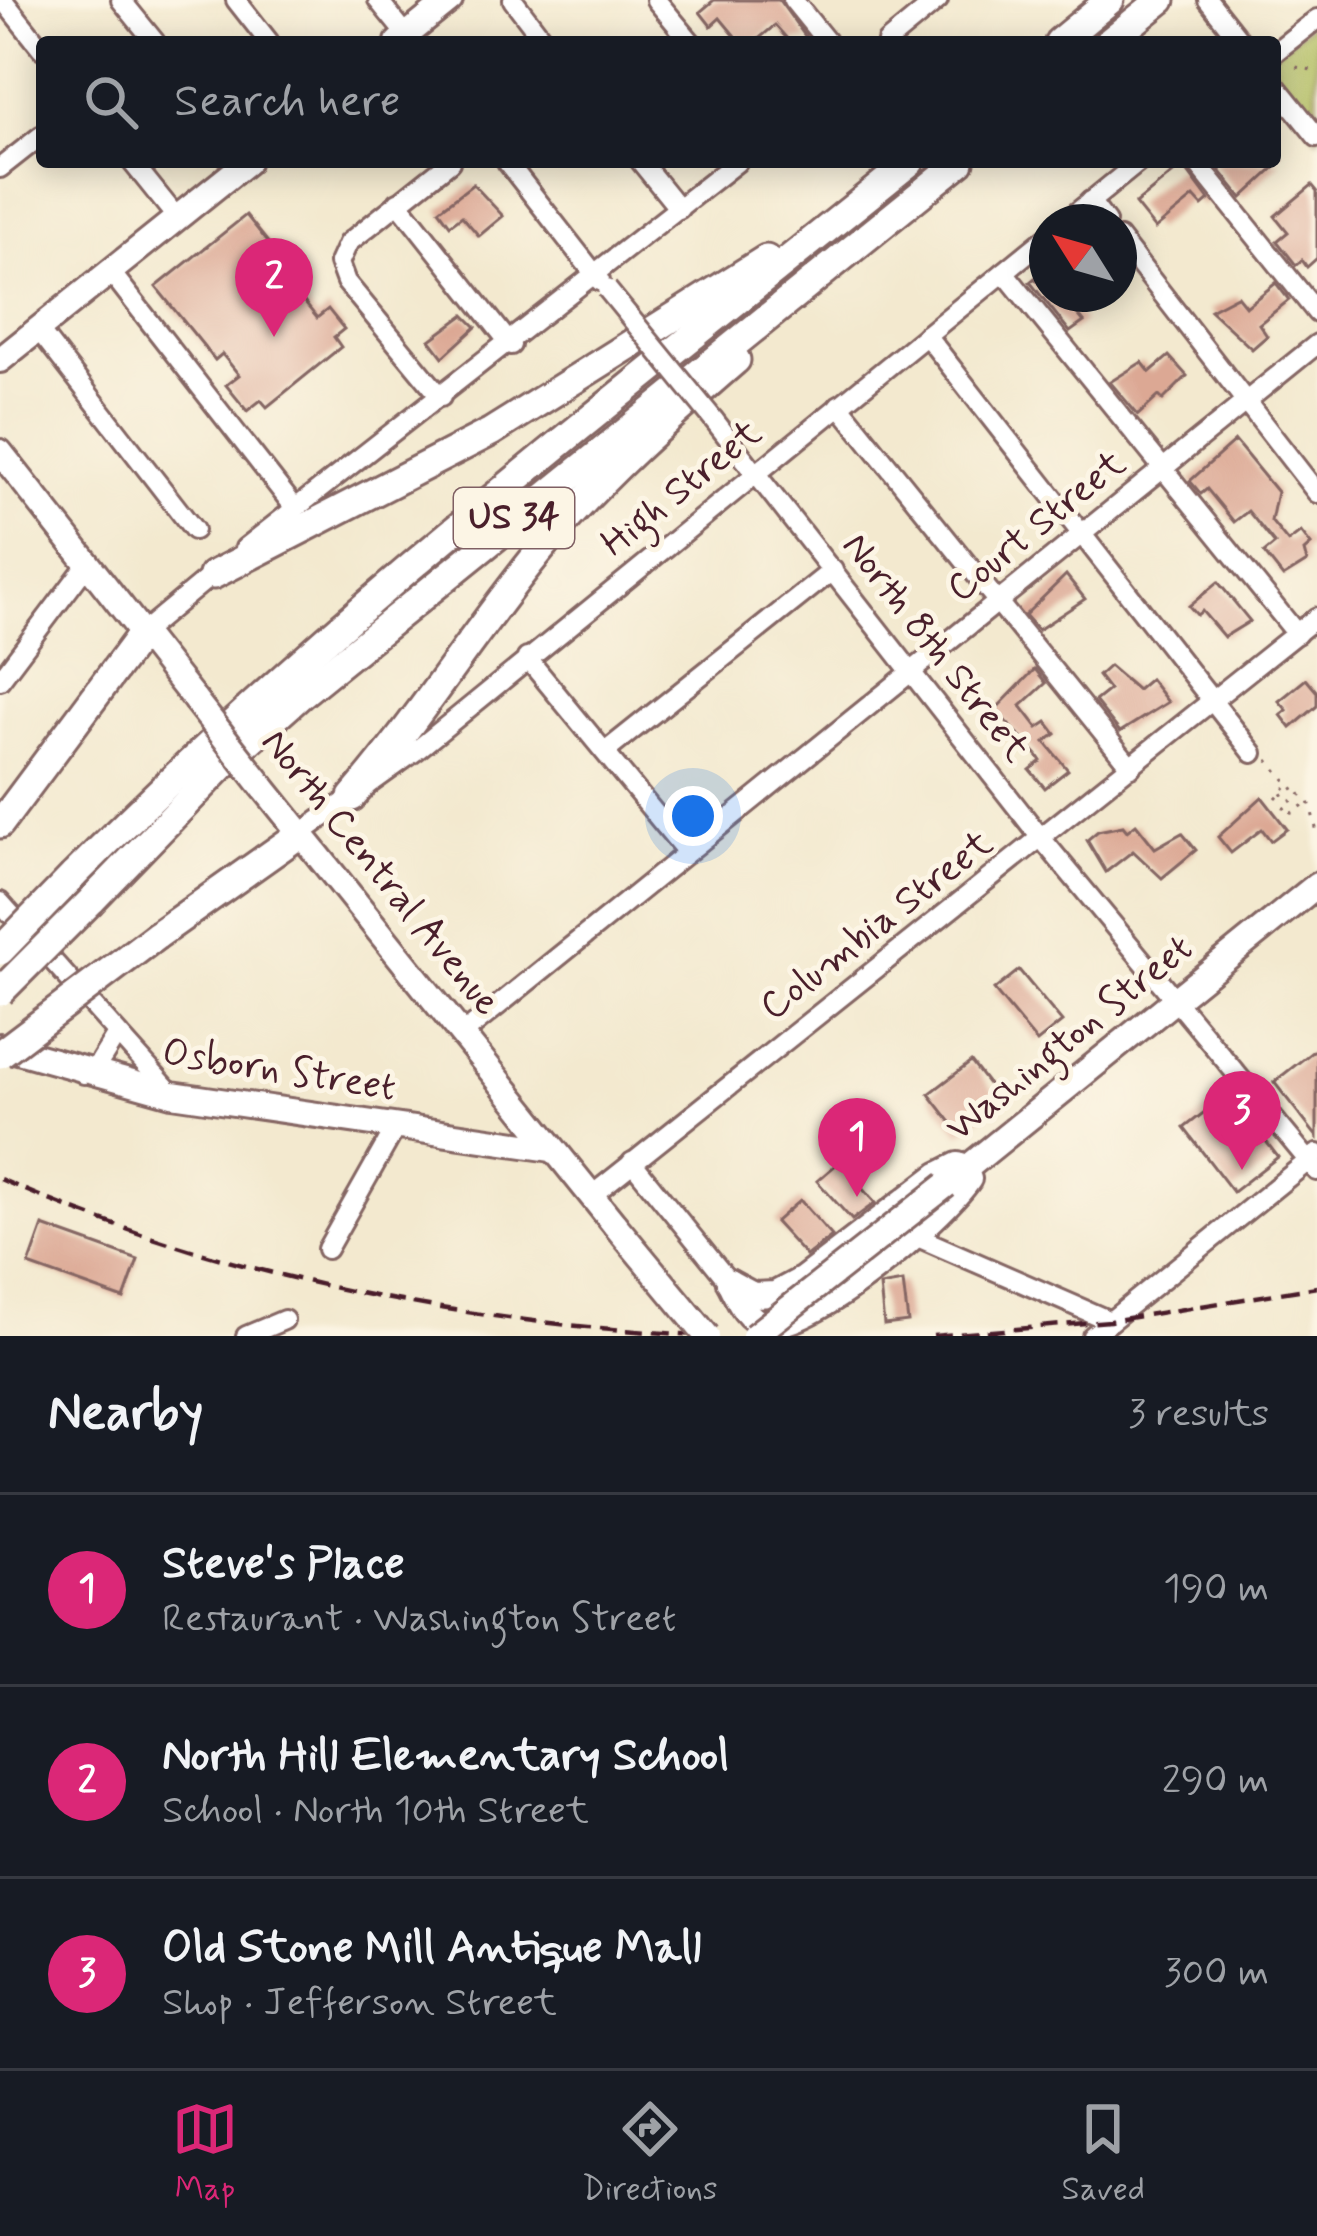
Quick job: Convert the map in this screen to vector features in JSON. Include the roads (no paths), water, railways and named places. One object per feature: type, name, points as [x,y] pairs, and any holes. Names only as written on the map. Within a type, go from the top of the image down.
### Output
[{"type":"highway","points":[[1066,36],[1111,0]]},
{"type":"highway","points":[[1116,36],[1161,0]]},
{"type":"highway","name":"US 34","points":[[0,951],[186,761],[367,601],[903,168]]},
{"type":"highway","name":"US 34","points":[[0,992],[230,758],[303,693],[952,168]]},
{"type":"highway","points":[[213,574],[491,432],[881,186]]},
{"type":"highway","points":[[352,797],[428,706],[543,548],[592,492],[640,442],[929,186]]},
{"type":"highway","points":[[0,824],[143,632]]},
{"type":"highway","points":[[0,1050],[300,834]]},
{"type":"main road","points":[[410,36],[450,0]]},
{"type":"main road","points":[[0,360],[240,168]]},
{"type":"main road","name":"North Central Avenue","points":[[0,452],[300,834],[707,1336]]},
{"type":"main road","name":"Washington Street","points":[[754,1336],[1317,885]]},
{"type":"main road","name":"Osborn Street","points":[[0,1050],[172,1094],[552,1149]]},
{"type":"main road","points":[[729,1282],[746,1312],[761,1324],[797,1324],[959,1194],[988,1152]]},
{"type":"main road","points":[[729,1282],[753,1295],[788,1288],[938,1174],[988,1152]]},
{"type":"street","points":[[3,0],[36,41]]},
{"type":"street","points":[[121,0],[150,36]]},
{"type":"street","points":[[236,0],[264,36]]},
{"type":"street","points":[[378,0],[403,36]]},
{"type":"street","points":[[512,0],[540,36]]},
{"type":"street","points":[[656,0],[686,36]]},
{"type":"street","points":[[793,0],[822,36]]},
{"type":"street","points":[[1208,0],[1235,34]]},
{"type":"street","points":[[894,36],[934,1]]},
{"type":"street","points":[[1281,47],[1317,19]]},
{"type":"street","points":[[1281,92],[1317,137]]},
{"type":"street","points":[[0,168],[36,140]]},
{"type":"street","points":[[137,168],[177,218]]},
{"type":"street","points":[[441,397],[346,282],[338,263],[348,243],[442,168]]},
{"type":"street","name":"North 8th Street","points":[[512,168],[1041,838],[1314,1162]]},
{"type":"street","points":[[646,168],[679,209]]},
{"type":"street","points":[[143,632],[441,397],[601,282],[730,168]]},
{"type":"street","points":[[1088,204],[1132,168]]},
{"type":"street","points":[[1201,168],[1317,313]]},
{"type":"street","points":[[398,202],[511,345]]},
{"type":"street","name":"High Street","points":[[300,834],[527,658],[1029,252]]},
{"type":"street","points":[[1137,261],[1317,493]]},
{"type":"street","points":[[110,271],[296,508]]},
{"type":"street","points":[[1004,272],[1297,634]]},
{"type":"street","points":[[38,329],[194,530]]},
{"type":"street","points":[[926,335],[1253,753]]},
{"type":"street","name":"Court Street","points":[[464,1033],[1317,344]]},
{"type":"street","points":[[839,405],[1131,767]]},
{"type":"street","points":[[0,680],[88,562]]},
{"type":"street","points":[[605,752],[833,570]]},
{"type":"street","name":"Columbia Street","points":[[591,1196],[1317,617]]},
{"type":"street","points":[[527,658],[686,851]]},
{"type":"street","points":[[0,902],[172,1094]]},
{"type":"street","points":[[84,1074],[99,1063],[117,1034]]},
{"type":"street","points":[[327,1249],[397,1126]]},
{"type":"street","points":[[632,1162],[729,1282]]},
{"type":"street","points":[[1092,1336],[1314,1162]]},
{"type":"street","points":[[913,1235],[1110,1322]]},
{"type":"street","points":[[246,1336],[284,1320]]},
{"type":"railway","points":[[0,1179],[173,1245],[352,1291],[534,1321],[718,1336]]},
{"type":"railway","points":[[933,1336],[1110,1321],[1317,1287]]},
{"type":"place","name":"North Hill Elementary School","points":[[274,337]]},
{"type":"place","name":"Old Stone Mill Antique Mall","points":[[1242,1170]]},
{"type":"place","name":"Steve's Place","points":[[857,1197]]}]
